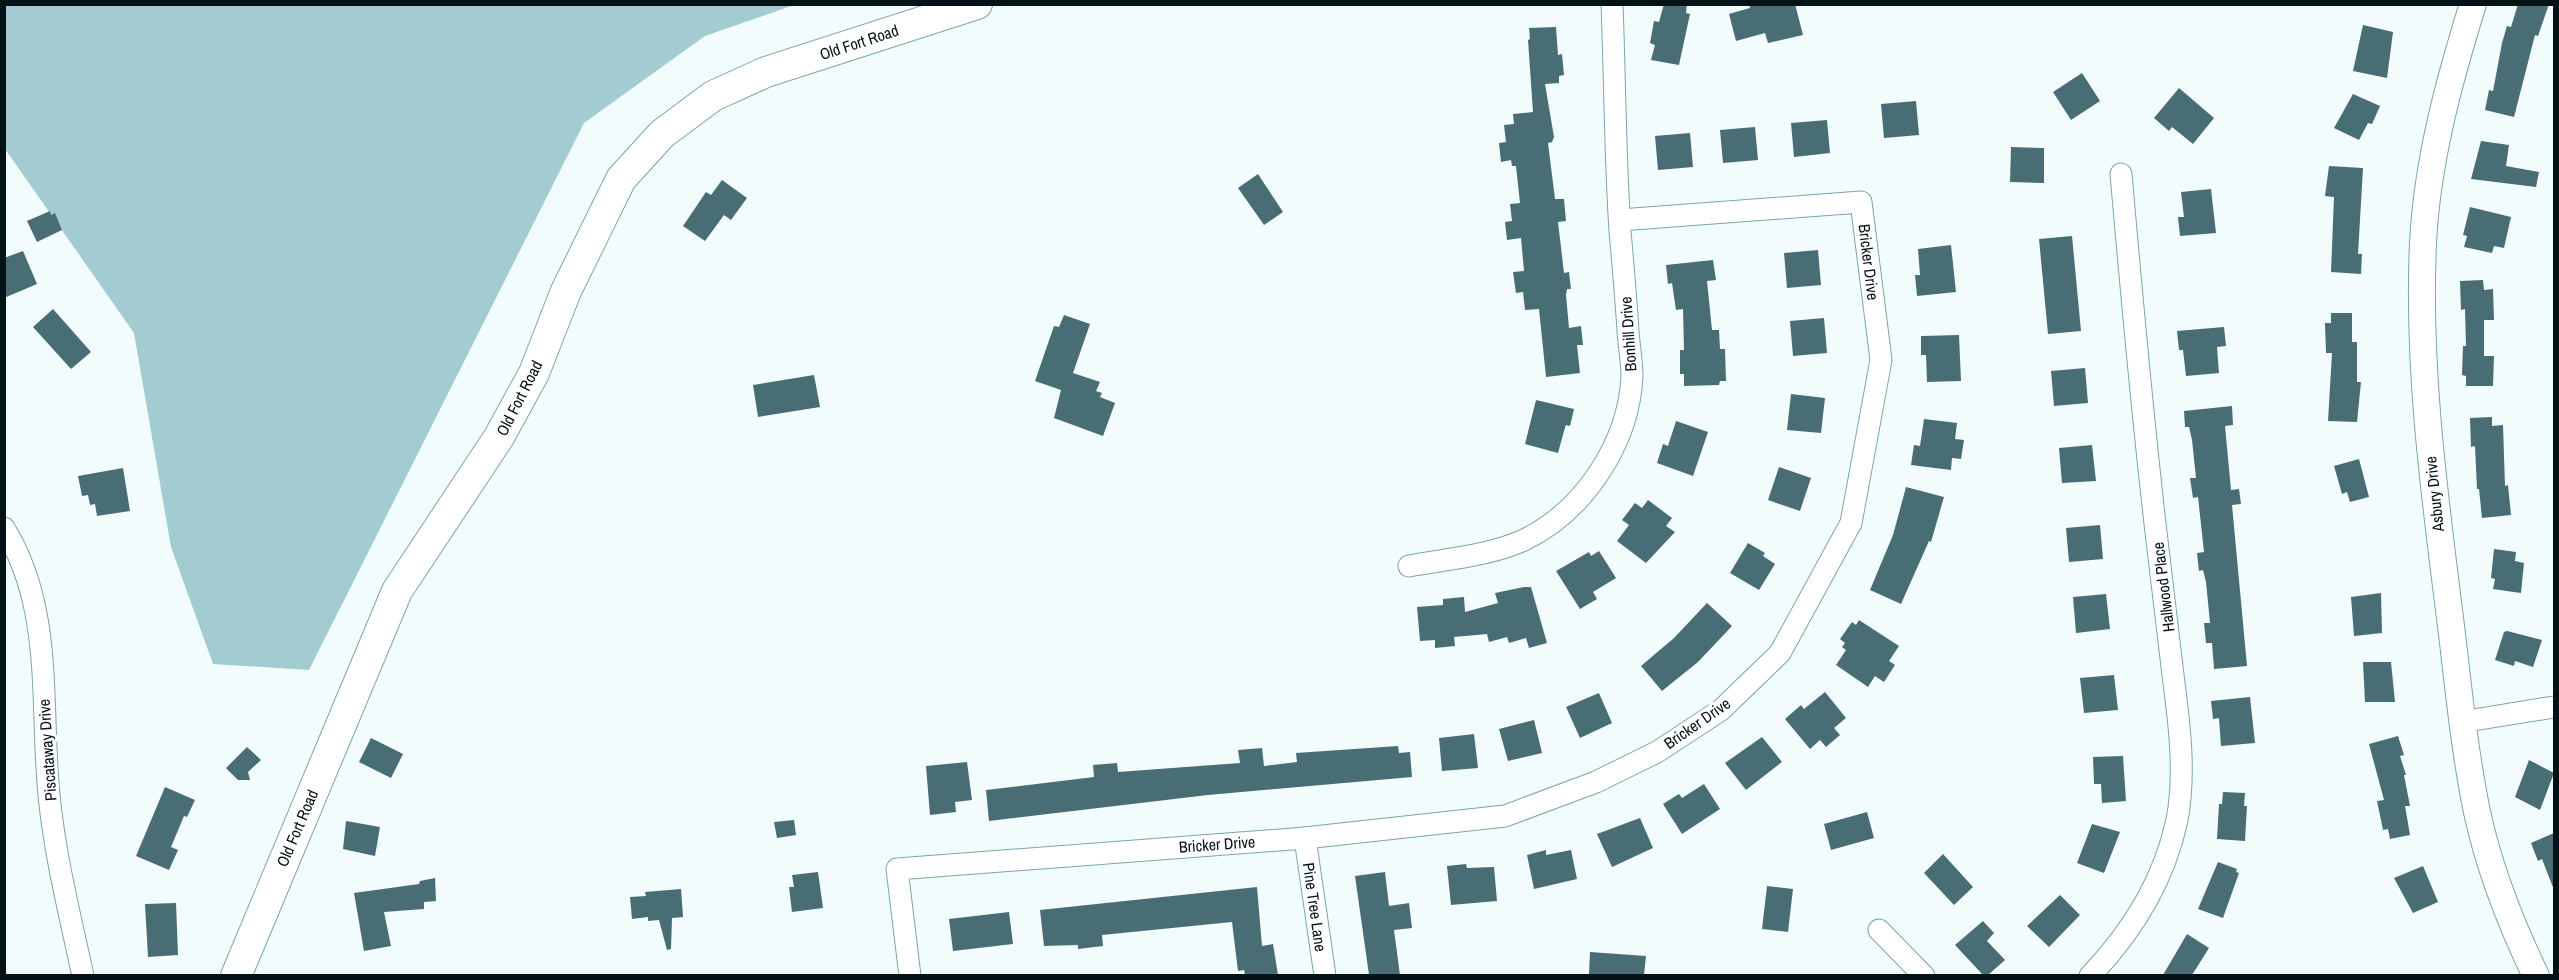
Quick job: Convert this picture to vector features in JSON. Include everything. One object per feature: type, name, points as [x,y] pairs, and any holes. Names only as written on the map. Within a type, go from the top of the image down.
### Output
[{"type":"main road","name":"Old Fort Road","points":[[236,975],[397,591],[500,437],[534,373],[566,291],[621,179],[662,134],[713,96],[766,72],[977,4]]},
{"type":"street","name":"Bonhill Drive","points":[[1409,566],[1489,552],[1524,540],[1553,521],[1577,500],[1598,474],[1614,445],[1626,414],[1632,376],[1620,220],[1612,4]]},
{"type":"street","name":"Asbury Drive","points":[[2473,4],[2453,69],[2427,202],[2423,242],[2422,343],[2429,440],[2461,722],[2478,814],[2492,867],[2518,938],[2536,975]]},
{"type":"street","name":"Hallwood Place","points":[[2090,975],[2131,930],[2148,900],[2166,859],[2177,818],[2181,775],[2179,719],[2141,415],[2121,174]]},
{"type":"street","name":"Bricker Drive","points":[[910,975],[897,869],[1305,838],[1505,816],[1596,783],[1657,752],[1721,710],[1780,653],[1851,523],[1881,360],[1861,202],[1620,220]]},
{"type":"street","name":"Piscataway Drive","points":[[4,528],[24,563],[33,589],[40,635],[49,793],[55,849],[83,975]]},
{"type":"street","points":[[2461,722],[2554,707]]},
{"type":"street","name":"Pine Tree Lane","points":[[1305,838],[1325,975]]},
{"type":"street","points":[[1879,930],[1924,975]]},
{"type":"shaded area","points":[[4,5],[794,5],[705,36],[584,123],[309,670],[213,664],[171,547],[134,333],[5,149]]},
{"type":"building","points":[[1664,4],[1687,4],[1686,13],[1690,14],[1679,65],[1651,60],[1655,45],[1650,43],[1654,21],[1659,22]]},
{"type":"building","points":[[1749,4],[1795,4],[1803,35],[1768,43],[1765,33],[1736,41],[1729,14],[1750,8]]},
{"type":"building","points":[[2518,4],[2549,4],[2538,36],[2535,35],[2514,117],[2485,110],[2489,90],[2493,91],[2507,26],[2511,27]]},
{"type":"building","points":[[2363,25],[2393,32],[2387,78],[2353,71]]},
{"type":"building","points":[[1556,27],[1558,55],[1562,54],[1564,75],[1559,76],[1559,83],[1545,84],[1554,137],[1552,142],[1548,143],[1555,199],[1564,199],[1566,221],[1558,222],[1564,273],[1569,272],[1571,289],[1567,289],[1566,295],[1569,328],[1581,326],[1583,345],[1577,345],[1580,373],[1546,377],[1539,309],[1525,310],[1523,292],[1516,293],[1513,272],[1524,271],[1521,238],[1507,240],[1505,222],[1512,221],[1510,204],[1520,203],[1516,166],[1512,166],[1511,160],[1501,162],[1499,143],[1506,142],[1504,125],[1514,124],[1513,114],[1533,112],[1529,28]]},
{"type":"building","points":[[2082,73],[2100,101],[2071,120],[2053,92]]},
{"type":"building","points":[[2179,88],[2214,118],[2193,144],[2172,127],[2169,131],[2154,118]]},
{"type":"building","points":[[2353,94],[2380,106],[2372,124],[2368,123],[2359,140],[2334,128]]},
{"type":"building","points":[[1916,101],[1919,135],[1884,138],[1881,104]]},
{"type":"building","points":[[1827,120],[1830,153],[1794,157],[1791,123]]},
{"type":"building","points":[[1755,127],[1758,160],[1723,163],[1720,130]]},
{"type":"building","points":[[1690,133],[1693,167],[1658,170],[1655,136]]},
{"type":"building","points":[[2481,141],[2509,145],[2506,166],[2539,172],[2536,187],[2471,179]]},
{"type":"building","points":[[2011,147],[2044,148],[2044,183],[2010,182]]},
{"type":"building","points":[[2329,166],[2363,168],[2358,254],[2362,254],[2361,274],[2331,272],[2334,197],[2325,196]]},
{"type":"building","points":[[1258,174],[1283,212],[1264,225],[1238,188]]},
{"type":"building","points":[[722,180],[747,198],[731,220],[724,215],[705,241],[683,226],[706,192],[711,195]]},
{"type":"building","points":[[2211,189],[2216,233],[2180,236],[2178,217],[2184,217],[2181,192]]},
{"type":"building","points":[[2470,207],[2511,217],[2504,248],[2494,246],[2492,253],[2464,247],[2467,236],[2463,235]]},
{"type":"building","points":[[50,211],[51,215],[55,213],[62,230],[37,242],[27,221]]},
{"type":"building","points":[[2072,236],[2081,331],[2048,334],[2039,239]]},
{"type":"building","points":[[1951,245],[1956,292],[1917,296],[1915,275],[1920,275],[1918,249]]},
{"type":"building","points":[[1818,250],[1821,285],[1787,288],[1784,253]]},
{"type":"building","points":[[23,251],[37,284],[4,298],[4,258]]},
{"type":"building","points":[[1713,260],[1716,280],[1707,281],[1712,330],[1719,330],[1720,349],[1725,349],[1726,381],[1720,381],[1719,385],[1684,386],[1684,374],[1680,374],[1680,350],[1684,350],[1683,309],[1676,310],[1672,283],[1668,284],[1666,265]]},
{"type":"building","points":[[2483,280],[2484,290],[2493,289],[2494,320],[2484,320],[2484,356],[2494,356],[2493,386],[2466,386],[2466,376],[2462,375],[2463,346],[2466,346],[2465,309],[2461,310],[2460,281]]},
{"type":"building","points":[[53,309],[91,352],[71,369],[33,327]]},
{"type":"building","points":[[2331,313],[2352,313],[2352,342],[2357,342],[2357,382],[2361,382],[2357,422],[2328,421],[2332,353],[2326,353],[2325,323],[2331,323]]},
{"type":"building","points":[[1064,315],[1090,324],[1073,373],[1100,382],[1096,391],[1102,393],[1100,397],[1115,403],[1103,436],[1054,418],[1061,390],[1035,381],[1054,326],[1059,327]]},
{"type":"building","points":[[1824,318],[1827,353],[1793,356],[1790,321]]},
{"type":"building","points":[[2224,327],[2226,346],[2217,347],[2219,373],[2186,376],[2183,350],[2179,350],[2177,331]]},
{"type":"building","points":[[1959,335],[1961,381],[1927,382],[1926,355],[1921,355],[1921,336]]},
{"type":"building","points":[[2085,368],[2088,403],[2054,406],[2051,371]]},
{"type":"building","points":[[814,375],[820,407],[758,417],[753,385]]},
{"type":"building","points":[[1791,394],[1825,398],[1821,433],[1787,430]]},
{"type":"building","points":[[1536,400],[1574,409],[1570,426],[1566,425],[1558,453],[1525,444]]},
{"type":"building","points":[[2232,406],[2233,425],[2225,426],[2231,490],[2239,489],[2241,504],[2232,505],[2247,666],[2214,669],[2212,643],[2206,643],[2204,623],[2210,623],[2206,582],[2203,570],[2199,571],[2197,553],[2204,552],[2198,497],[2193,498],[2190,478],[2196,478],[2192,440],[2189,427],[2185,427],[2184,411]]},
{"type":"building","points":[[2492,417],[2492,426],[2503,425],[2505,486],[2508,485],[2511,515],[2482,518],[2479,489],[2477,489],[2475,446],[2471,447],[2470,418]]},
{"type":"building","points":[[1924,419],[1957,423],[1955,439],[1964,440],[1961,459],[1952,458],[1951,470],[1911,465],[1914,445],[1920,446]]},
{"type":"building","points":[[1676,421],[1708,432],[1693,476],[1657,463],[1663,444],[1668,446]]},
{"type":"building","points":[[2092,445],[2096,481],[2062,483],[2059,448]]},
{"type":"building","points":[[2359,459],[2369,497],[2350,502],[2347,492],[2342,494],[2334,466]]},
{"type":"building","points":[[1779,467],[1811,478],[1800,511],[1768,500]]},
{"type":"building","points":[[123,468],[130,511],[97,516],[95,504],[90,505],[88,495],[82,496],[78,476]]},
{"type":"building","points":[[1906,487],[1944,497],[1931,542],[1929,541],[1901,604],[1870,590],[1893,535]]},
{"type":"building","points":[[1648,500],[1672,518],[1666,526],[1675,532],[1646,563],[1617,541],[1629,525],[1622,520],[1635,503],[1642,508]]},
{"type":"building","points":[[2100,525],[2103,559],[2069,562],[2066,528]]},
{"type":"building","points":[[1748,543],[1765,553],[1763,556],[1775,564],[1759,590],[1730,573]]},
{"type":"building","points":[[2494,549],[2516,552],[2515,561],[2524,563],[2521,593],[2493,589],[2495,579],[2491,578]]},
{"type":"building","points":[[1599,551],[1616,578],[1593,592],[1597,599],[1580,609],[1556,571],[1589,552],[1591,556]]},
{"type":"building","points":[[1531,587],[1547,643],[1529,648],[1526,638],[1509,643],[1507,637],[1489,642],[1487,634],[1454,637],[1455,646],[1435,648],[1435,640],[1420,641],[1417,607],[1443,605],[1443,599],[1464,597],[1465,612],[1498,603],[1495,593]]},
{"type":"building","points":[[2381,593],[2382,633],[2354,636],[2351,597]]},
{"type":"building","points":[[2106,594],[2110,629],[2076,633],[2073,597]]},
{"type":"building","points":[[1707,603],[1732,626],[1698,662],[1662,691],[1641,666],[1674,638]]},
{"type":"building","points":[[1859,620],[1899,646],[1889,661],[1895,665],[1884,682],[1875,676],[1868,687],[1836,665],[1846,650],[1842,647],[1845,643],[1840,639],[1852,622],[1856,625]]},
{"type":"building","points":[[2504,632],[2542,640],[2533,667],[2515,661],[2514,666],[2495,660]]},
{"type":"building","points":[[2363,662],[2391,662],[2395,702],[2365,702]]},
{"type":"building","points":[[2114,675],[2118,710],[2084,713],[2080,678]]},
{"type":"building","points":[[1825,692],[1846,718],[1834,728],[1840,735],[1826,747],[1820,740],[1810,749],[1785,719],[1801,705],[1804,709]]},
{"type":"building","points":[[1599,693],[1612,723],[1580,738],[1566,707]]},
{"type":"building","points":[[2250,697],[2255,743],[2221,746],[2219,718],[2213,719],[2211,701]]},
{"type":"building","points":[[1534,720],[1542,753],[1508,761],[1499,729]]},
{"type":"building","points":[[1474,734],[1478,768],[1442,771],[1439,738]]},
{"type":"building","points":[[2398,736],[2404,755],[2400,756],[2406,775],[2404,775],[2410,806],[2405,806],[2410,835],[2390,839],[2388,829],[2383,830],[2377,801],[2384,800],[2369,744]]},
{"type":"building","points":[[1762,737],[1782,762],[1746,790],[1725,763]]},
{"type":"building","points":[[371,738],[403,754],[391,778],[359,762]]},
{"type":"building","points":[[1398,746],[1399,753],[1410,752],[1412,777],[1208,795],[989,821],[986,790],[1094,777],[1093,765],[1117,763],[1118,772],[1240,763],[1238,750],[1262,748],[1264,766],[1297,762],[1296,753]]},
{"type":"building","points":[[247,747],[261,760],[248,772],[250,780],[238,780],[226,768]]},
{"type":"building","points":[[2123,756],[2126,801],[2102,803],[2101,784],[2094,784],[2093,757]]},
{"type":"building","points":[[2529,760],[2554,773],[2540,810],[2515,797]]},
{"type":"building","points":[[967,762],[972,800],[955,802],[956,812],[930,815],[926,766]]},
{"type":"building","points":[[1704,784],[1720,809],[1682,834],[1663,804],[1679,794],[1682,798]]},
{"type":"building","points":[[165,787],[195,800],[187,817],[184,816],[171,847],[178,850],[169,870],[136,856]]},
{"type":"building","points":[[2223,792],[2245,793],[2244,806],[2247,806],[2245,841],[2217,839],[2219,804],[2222,804]]},
{"type":"building","points":[[1867,812],[1874,838],[1831,850],[1824,824]]},
{"type":"building","points":[[1640,818],[1653,848],[1612,867],[1597,834]]},
{"type":"building","points":[[794,820],[796,835],[777,838],[774,822]]},
{"type":"building","points":[[346,821],[380,827],[375,856],[343,849]]},
{"type":"building","points":[[2092,824],[2120,832],[2104,873],[2077,863]]},
{"type":"building","points":[[2554,833],[2554,890],[2542,859],[2538,861],[2531,843]]},
{"type":"building","points":[[1546,850],[1546,855],[1571,850],[1577,879],[1534,889],[1527,855]]},
{"type":"building","points":[[1943,854],[1973,887],[1954,905],[1924,873]]},
{"type":"building","points":[[2218,862],[2237,869],[2236,872],[2239,873],[2223,918],[2198,909]]},
{"type":"building","points":[[1466,864],[1467,868],[1494,867],[1497,901],[1451,905],[1447,866]]},
{"type":"building","points":[[2423,866],[2438,902],[2413,913],[2394,878]]},
{"type":"building","points":[[818,872],[823,908],[792,912],[789,887],[794,887],[792,875]]},
{"type":"building","points":[[1385,872],[1389,906],[1409,903],[1412,928],[1394,930],[1400,975],[1369,975],[1355,876]]},
{"type":"building","points":[[435,878],[436,901],[424,902],[424,909],[384,912],[391,946],[364,951],[354,893],[419,884],[420,881]]},
{"type":"building","points":[[1767,886],[1793,889],[1788,932],[1762,929]]},
{"type":"building","points":[[1257,887],[1262,946],[1273,944],[1278,975],[1245,975],[1244,970],[1238,971],[1232,922],[1102,935],[1103,946],[1078,949],[1078,945],[1044,946],[1040,910]]},
{"type":"building","points":[[681,889],[683,917],[672,918],[671,949],[667,950],[659,920],[648,921],[648,917],[632,919],[630,897],[646,896],[645,892]]},
{"type":"building","points":[[2060,895],[2080,915],[2049,947],[2027,926]]},
{"type":"building","points":[[176,903],[178,955],[148,957],[145,904]]},
{"type":"building","points":[[1009,912],[1013,944],[953,951],[949,919]]},
{"type":"building","points":[[1983,921],[1994,933],[1987,941],[2005,960],[1988,975],[1983,975],[1955,945]]},
{"type":"building","points":[[2187,934],[2209,948],[2192,975],[2163,975]]},
{"type":"building","points":[[1590,952],[1646,956],[1644,975],[1589,974]]}]
